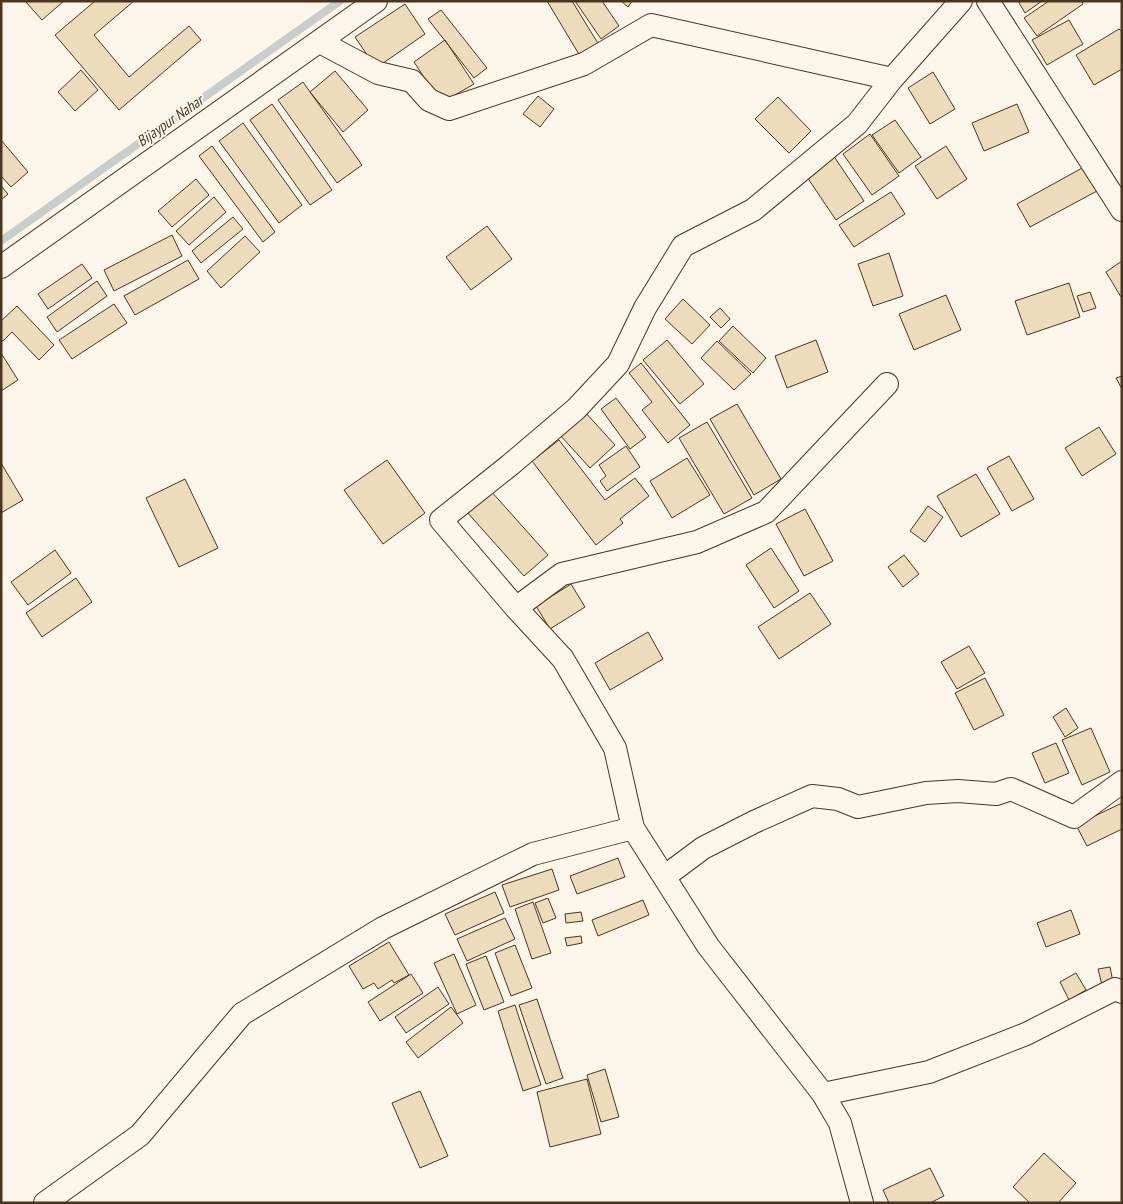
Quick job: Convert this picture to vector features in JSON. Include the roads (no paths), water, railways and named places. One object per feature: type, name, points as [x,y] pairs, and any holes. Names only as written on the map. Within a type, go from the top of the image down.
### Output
[{"type":"street","points":[[1,267],[376,1]]},
{"type":"street","points":[[862,1203],[840,1124],[823,1094],[708,946],[633,828],[615,748],[563,659],[516,608],[441,520],[576,409],[618,364],[645,308],[683,246],[753,210],[857,124],[892,79],[961,1]]},
{"type":"street","points":[[988,1],[1122,210]]},
{"type":"street","points":[[320,42],[378,73],[412,80],[429,100],[449,109],[584,64],[651,25],[892,79]]},
{"type":"street","points":[[516,608],[562,574],[697,542],[766,512],[887,384]]},
{"type":"street","points":[[664,877],[703,848],[754,822],[812,796],[838,798],[858,807],[926,793],[958,791],[996,794],[1011,789],[1074,816],[1122,782]]},
{"type":"street","points":[[44,1203],[140,1135],[242,1014],[383,928],[533,854],[633,828]]},
{"type":"street","points":[[823,1094],[929,1072],[1026,1034],[1116,989],[1122,992]]},
{"type":"waterway","name":"Bijaypur Nahar","points":[[1,241],[340,1]]}]
